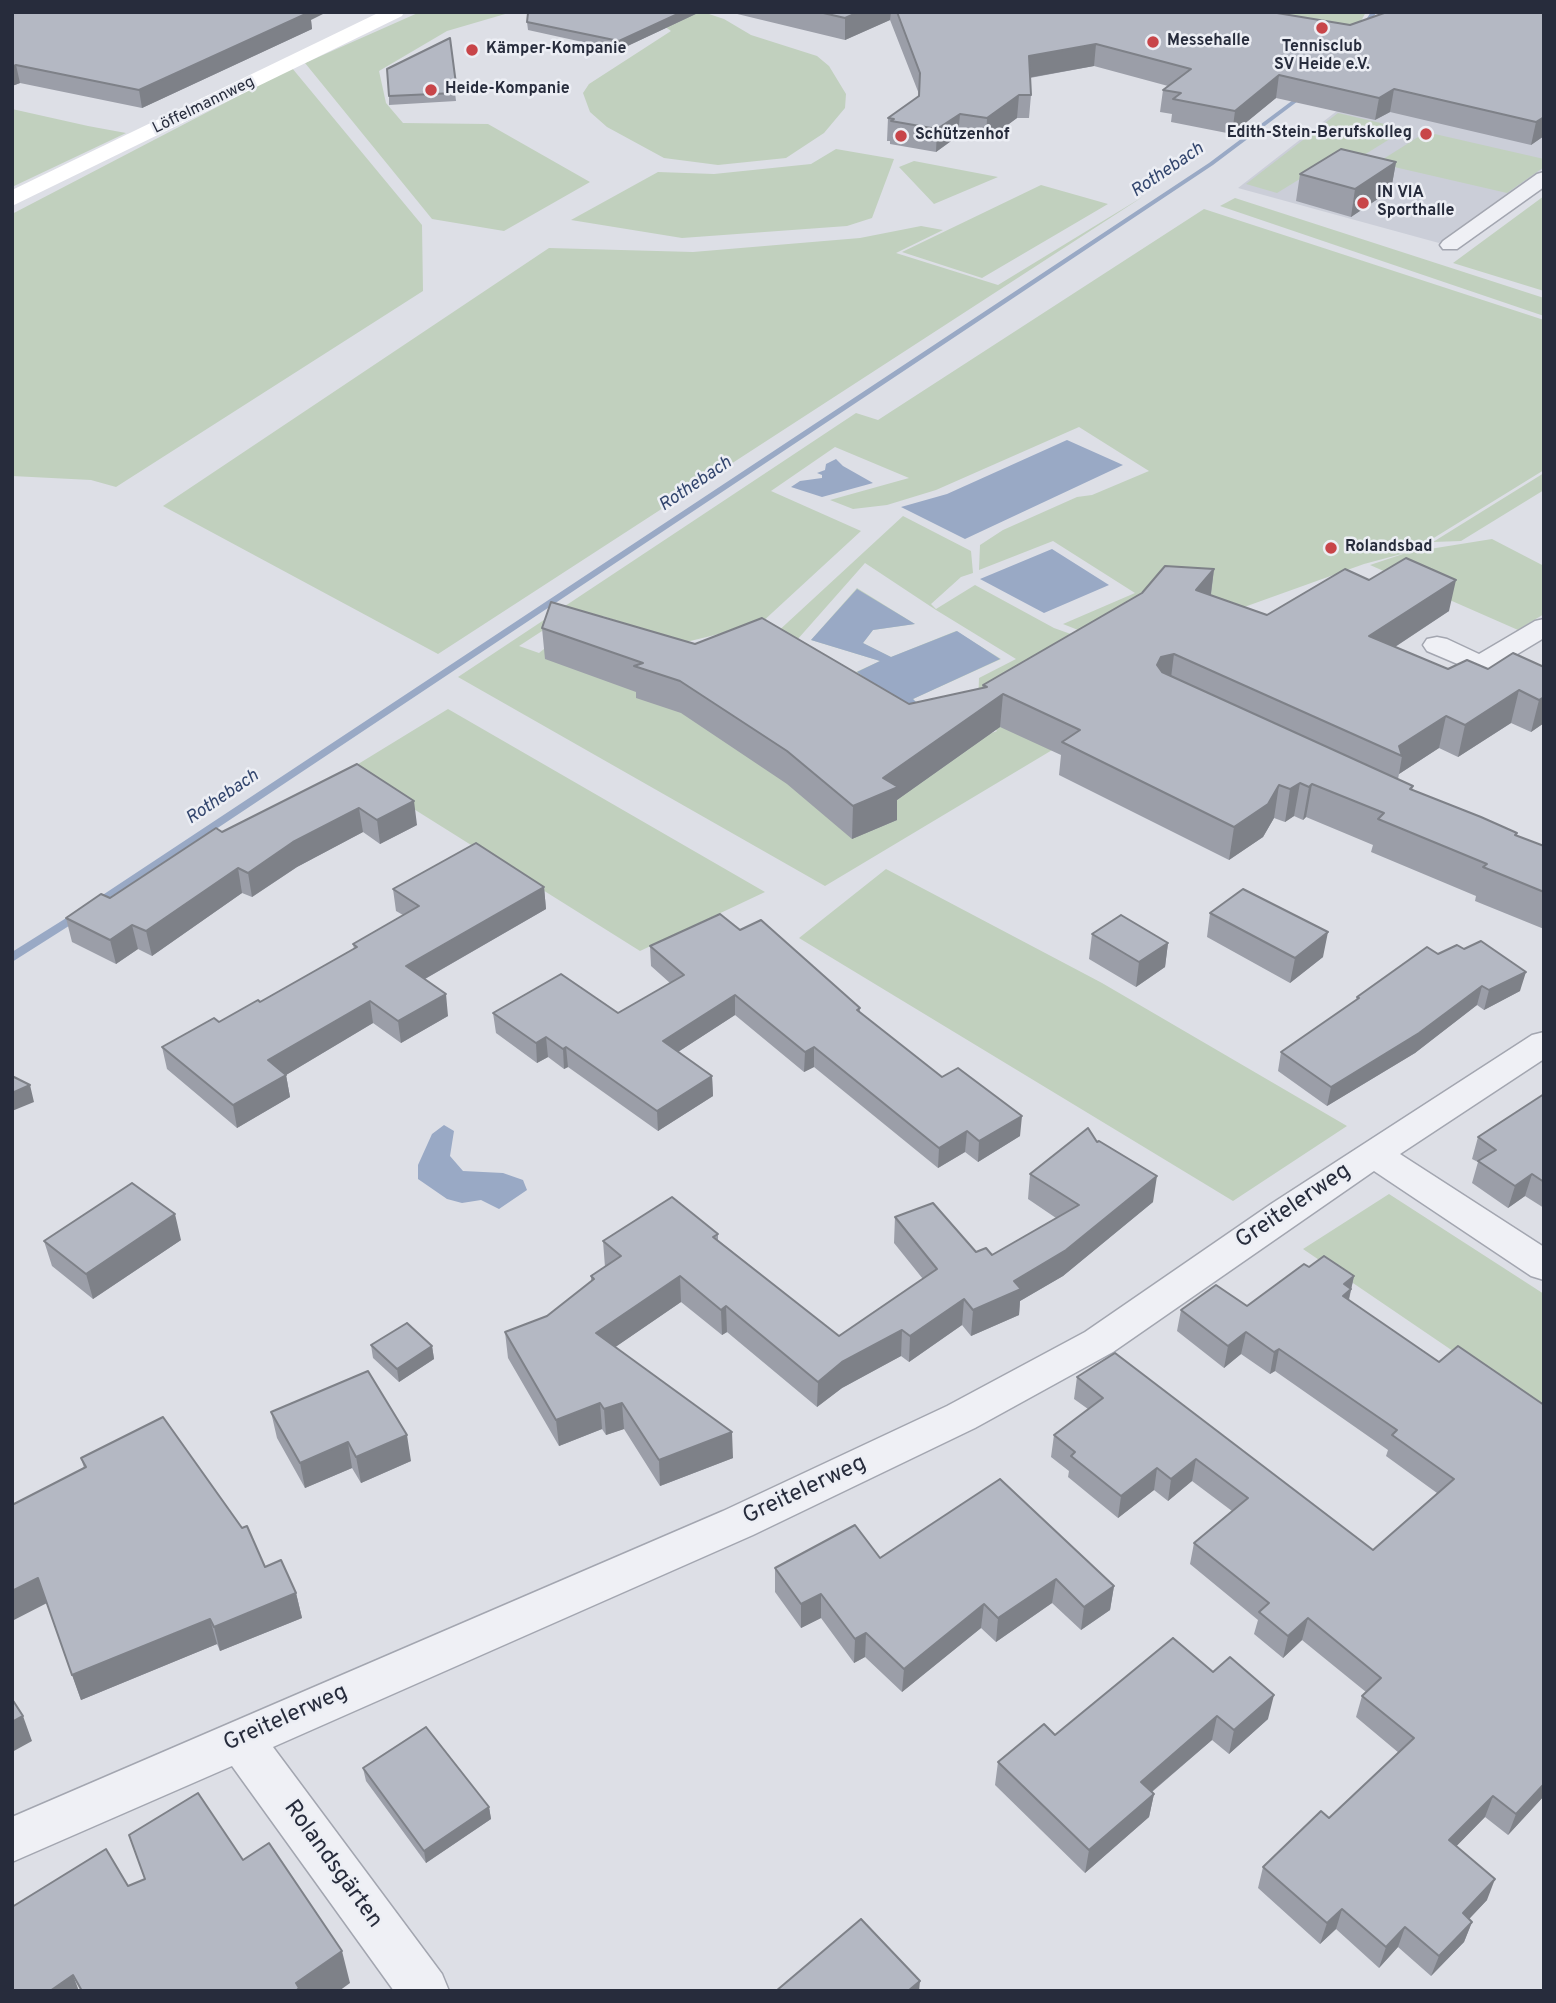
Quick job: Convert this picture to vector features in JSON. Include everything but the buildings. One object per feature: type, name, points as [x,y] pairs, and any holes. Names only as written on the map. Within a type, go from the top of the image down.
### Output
[{"type":"street","name":"Löffelmannweg","points":[[12,199],[395,12]]},
{"type":"street","points":[[1450,245],[1544,178]]},
{"type":"street","points":[[1441,688],[1544,627]]},
{"type":"street","points":[[1437,645],[1480,664]]},
{"type":"street","name":"Greitelerweg","points":[[12,1840],[738,1523],[961,1417],[1099,1342],[1284,1213],[1544,1043]]},
{"type":"street","points":[[1374,1154],[1544,1266]]},
{"type":"street","name":"Rolandsgärten","points":[[240,1739],[424,1991]]},
{"type":"shaded area","name":"Edith-Stein-Berufskolleg","points":[[1544,12],[1544,168],[1439,243],[1238,188],[1351,100]]},
{"type":"green space","points":[[420,12],[512,12],[447,31],[379,71],[386,103],[403,123],[488,124],[590,182],[504,231],[432,219],[305,63]]},
{"type":"green space","points":[[645,12],[703,12],[724,19],[751,35],[817,56],[829,66],[846,94],[845,108],[824,133],[786,158],[718,165],[664,158],[607,127],[590,112],[583,93],[589,84],[671,31]]},
{"type":"green space","name":"Tennisclub SV Heide e.V.","points":[[1225,12],[1366,12],[1349,43]]},
{"type":"green space","points":[[292,68],[422,225],[423,291],[116,487],[91,480],[12,476],[12,214]]},
{"type":"green space","points":[[12,109],[88,126],[126,133],[12,187]]},
{"type":"green space","points":[[1338,113],[1406,129],[1338,171],[1321,166],[1277,193],[1246,184]]},
{"type":"green space","points":[[1426,132],[1544,159],[1544,167],[1507,193],[1377,163]]},
{"type":"green space","points":[[836,149],[894,159],[872,218],[847,226],[682,238],[571,220],[658,172],[714,174],[811,164]]},
{"type":"green space","points":[[914,161],[998,177],[934,204],[899,167]]},
{"type":"green space","points":[[1041,185],[1108,204],[982,278],[902,252]]},
{"type":"green space","points":[[1144,196],[438,654],[163,506],[549,248],[693,252],[860,238],[921,226],[943,230],[896,253],[998,285]]},
{"type":"green space","points":[[1544,196],[1544,291],[1453,263]]},
{"type":"green space","points":[[1235,198],[1544,298],[1544,316],[1220,206]]},
{"type":"green space","points":[[1204,209],[1544,320],[1544,470],[1411,552],[1492,539],[1544,566],[1544,614],[1518,630],[1370,565],[1409,552],[1364,564],[1222,615],[1119,710],[825,886],[458,677],[856,413],[878,420]],"holes":[[[1079,427],[1149,471],[1092,495],[1077,497],[1003,530],[980,545],[979,570],[1053,541],[1135,593],[1063,624],[1098,638],[1093,642],[1054,628],[975,585],[936,609],[931,604],[961,577],[973,573],[971,551],[903,516],[774,635],[797,640],[865,563],[936,610],[1016,659],[979,678],[978,708],[997,731],[931,756],[966,701],[916,702],[913,699],[1001,659],[956,631],[891,657],[863,643],[873,630],[915,624],[857,588],[811,640],[880,661],[856,672],[910,710],[559,637],[539,653],[519,646],[559,620],[603,616],[682,643],[760,624],[861,531],[771,491],[835,447],[909,478],[830,500],[853,509],[887,505],[936,490]]]},
{"type":"green space","points":[[1544,473],[1544,490],[1461,541],[1433,542]]},
{"type":"green space","points":[[448,709],[765,892],[640,951],[350,769]]},
{"type":"green space","points":[[886,869],[1102,983],[1347,1126],[1233,1201],[799,938]]},
{"type":"green space","points":[[1389,1194],[1544,1294],[1544,1413],[1303,1249]]},
{"type":"water","points":[[1067,440],[1123,465],[965,539],[901,507],[947,494]]},
{"type":"water","points":[[836,459],[873,483],[822,497],[791,487],[800,481],[822,478],[822,475],[817,473],[825,470],[826,464]]},
{"type":"water","points":[[1052,549],[1109,585],[1044,613],[980,579]]},
{"type":"water","points":[[857,589],[915,624],[873,630],[863,643],[891,657],[957,631],[1000,659],[913,699],[916,702],[966,701],[910,710],[857,672],[880,661],[811,640]]},
{"type":"water","points":[[444,1125],[454,1131],[450,1156],[463,1171],[503,1173],[523,1180],[527,1190],[499,1209],[481,1200],[462,1203],[447,1199],[418,1179],[418,1165],[432,1134]]},
{"type":"waterway","name":"Rothebach","points":[[1360,31],[1374,12]]},
{"type":"waterway","name":"Rothebach","points":[[95,904],[1211,164],[1307,92]]},
{"type":"waterway","name":"Rothebach","points":[[12,958],[79,914]]},
{"type":"place","name":"Tennisclub SV Heide e.V.","points":[[1322,28]]},
{"type":"place","name":"Messehalle","points":[[1153,42]]},
{"type":"place","name":"Kämper-Kompanie","points":[[472,50]]},
{"type":"place","name":"Heide-Kompanie","points":[[431,90]]},
{"type":"place","name":"Edith-Stein-Berufskolleg","points":[[1426,134]]},
{"type":"place","name":"Schützenhof","points":[[901,136]]},
{"type":"place","name":"IN VIA Sporthalle","points":[[1363,203]]},
{"type":"place","name":"Rolandsbad","points":[[1331,548]]}]
